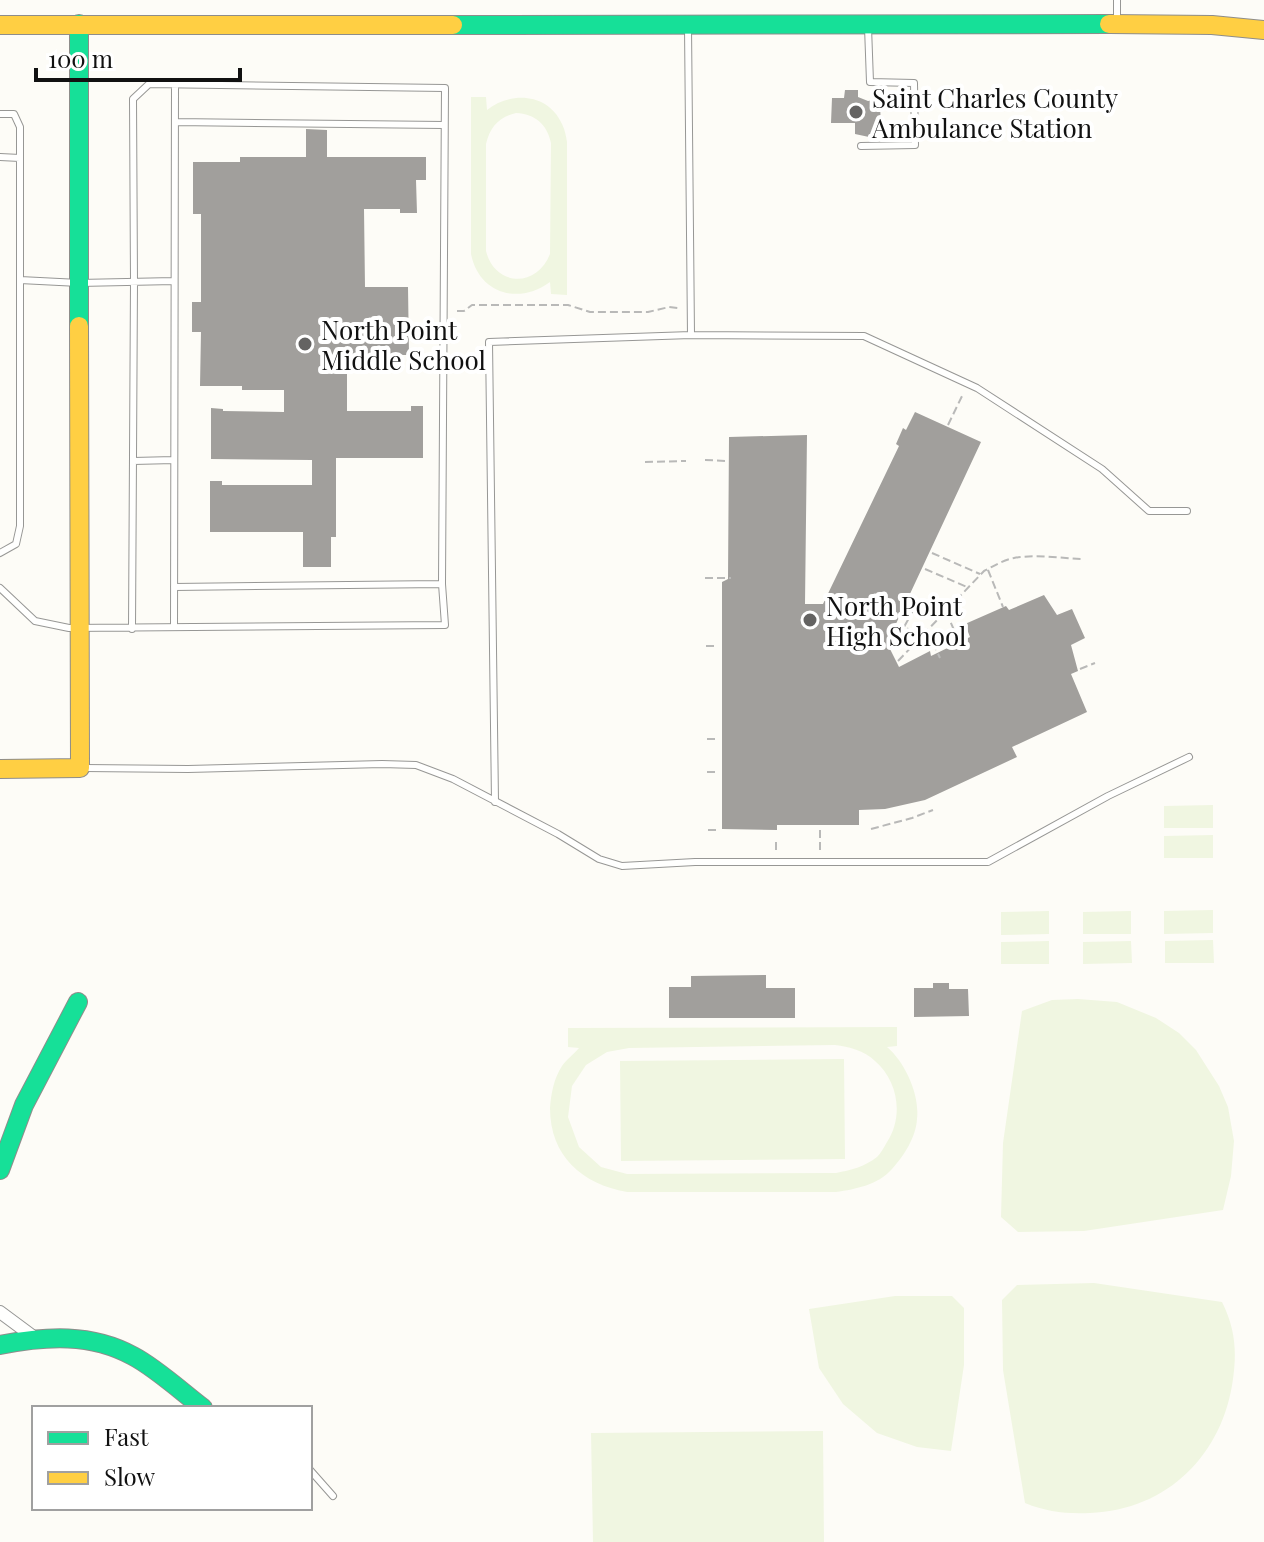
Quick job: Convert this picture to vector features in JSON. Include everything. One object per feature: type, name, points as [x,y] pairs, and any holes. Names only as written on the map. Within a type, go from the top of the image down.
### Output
[{"type":"street","points":[[0,25],[868,23],[1212,25],[1264,30]]},
{"type":"street","points":[[0,769],[80,768],[79,24]]},
{"type":"street","points":[[0,1170],[9,1139],[31,1089],[78,1002]]},
{"type":"street","points":[[0,1312],[35,1338]]},
{"type":"street","points":[[0,1345],[35,1338],[80,1338],[111,1345],[136,1357],[200,1406]]},
{"type":"lane","points":[[1117,0],[1117,24]]},
{"type":"lane","points":[[861,146],[915,145],[914,83],[870,82],[868,23]]},
{"type":"lane","points":[[688,24],[691,335]]},
{"type":"lane","points":[[0,588],[35,621],[81,629],[132,629],[174,627],[445,625],[442,584],[445,88],[149,84],[133,99],[132,629]]},
{"type":"lane","points":[[174,627],[175,84]]},
{"type":"lane","points":[[0,114],[14,114],[20,127],[20,526],[16,544],[0,553]]},
{"type":"lane","points":[[175,122],[444,125]]},
{"type":"lane","points":[[0,157],[20,158]]},
{"type":"lane","points":[[20,280],[79,283],[174,281]]},
{"type":"lane","points":[[495,802],[489,342],[691,335],[864,336],[977,388],[1102,469],[1149,511],[1187,511]]},
{"type":"lane","points":[[133,461],[174,460]]},
{"type":"lane","points":[[174,587],[442,584]]},
{"type":"lane","points":[[80,768],[416,765],[453,779],[599,859],[622,866],[695,862],[988,862],[1108,796],[1189,757]]},
{"type":"lane","points":[[312,1472],[333,1496]]},
{"type":"path","points":[[457,311],[464,311],[472,305],[568,305],[590,312],[648,312],[678,308]]},
{"type":"path","points":[[948,425],[965,389]]},
{"type":"path","points":[[705,460],[727,461]]},
{"type":"path","points":[[645,462],[686,461]]},
{"type":"path","points":[[932,553],[981,574]]},
{"type":"path","points":[[898,661],[987,569],[1002,561],[1032,556],[1081,559]]},
{"type":"path","points":[[925,569],[968,588]]},
{"type":"path","points":[[987,569],[1003,607]]},
{"type":"path","points":[[705,578],[731,578]]},
{"type":"path","points":[[914,609],[904,627],[922,635]]},
{"type":"path","points":[[946,611],[958,639]]},
{"type":"path","points":[[927,631],[940,658]]},
{"type":"path","points":[[706,646],[716,646]]},
{"type":"path","points":[[1080,669],[1095,663]]},
{"type":"path","points":[[707,739],[719,739]]},
{"type":"path","points":[[707,772],[719,772]]},
{"type":"path","points":[[871,829],[933,810]]},
{"type":"path","points":[[708,830],[719,830]]},
{"type":"path","points":[[820,830],[820,851]]},
{"type":"path","points":[[776,838],[776,851]]},
{"type":"green space","points":[[471,97],[486,97],[487,110],[518,98],[538,101],[556,114],[567,142],[567,295],[551,294],[550,282],[526,293],[502,292],[482,278],[471,254]],"holes":[[[516,113],[543,125],[551,143],[550,254],[536,273],[516,279],[498,271],[486,251],[486,144],[500,120]]]},
{"type":"green space","points":[[1213,805],[1213,828],[1164,828],[1164,806]]},
{"type":"green space","points":[[1213,835],[1213,858],[1164,858],[1164,836]]},
{"type":"green space","points":[[1213,910],[1213,933],[1164,934],[1164,911]]},
{"type":"green space","points":[[1049,911],[1049,934],[1001,935],[1001,912]]},
{"type":"green space","points":[[1131,911],[1131,934],[1083,934],[1083,912]]},
{"type":"green space","points":[[1213,940],[1214,963],[1165,963],[1165,941]]},
{"type":"green space","points":[[1049,941],[1049,964],[1001,964],[1001,942]]},
{"type":"green space","points":[[1131,941],[1132,963],[1083,964],[1083,942]]},
{"type":"green space","points":[[1052,1000],[1117,1002],[1156,1018],[1179,1033],[1196,1050],[1219,1086],[1228,1107],[1234,1141],[1231,1176],[1223,1210],[1084,1231],[1018,1232],[1001,1217],[1003,1143],[1022,1011]]},
{"type":"green space","points":[[897,1027],[897,1046],[887,1047],[900,1061],[914,1090],[917,1110],[914,1133],[905,1152],[880,1179],[844,1191],[627,1192],[611,1188],[583,1175],[572,1165],[562,1154],[551,1125],[550,1108],[555,1081],[562,1066],[579,1048],[568,1047],[568,1028]],"holes":[[[835,1045],[856,1050],[875,1061],[889,1078],[896,1099],[896,1121],[878,1155],[847,1171],[627,1174],[601,1167],[579,1147],[568,1117],[572,1086],[586,1065],[607,1052],[629,1048]]]},
{"type":"green space","points":[[844,1059],[845,1159],[621,1161],[620,1061]]},
{"type":"green space","points":[[1094,1283],[1222,1302],[1234,1339],[1233,1379],[1227,1406],[1204,1454],[1167,1489],[1144,1501],[1118,1509],[1065,1513],[1025,1503],[1003,1370],[1002,1300],[1017,1285]]},
{"type":"green space","points":[[895,1296],[952,1296],[964,1308],[964,1365],[951,1451],[917,1447],[877,1433],[843,1404],[819,1368],[809,1309]]},
{"type":"green space","points":[[823,1431],[824,1542],[593,1542],[591,1433]]},
{"type":"building","name":"Saint Charles County Ambulance Station","points":[[845,90],[858,90],[858,97],[868,101],[880,99],[881,135],[869,137],[855,134],[855,123],[831,123],[832,98],[844,98]]},
{"type":"building","name":"North Point Middle School","points":[[306,129],[327,130],[327,157],[426,157],[426,180],[416,180],[417,213],[400,213],[400,209],[364,209],[365,287],[408,287],[409,355],[355,355],[356,372],[347,372],[347,411],[411,411],[411,406],[423,406],[423,458],[336,458],[336,537],[331,537],[331,567],[303,567],[303,532],[210,532],[210,481],[222,481],[222,485],[312,485],[312,460],[211,459],[211,408],[284,412],[284,390],[200,386],[201,332],[192,332],[192,302],[201,302],[201,214],[193,214],[193,162],[240,162],[240,157],[306,157]]},
{"type":"building","name":"North Point High School","points":[[915,412],[981,442],[887,643],[899,667],[930,651],[931,656],[970,637],[965,624],[1006,606],[1009,610],[1044,595],[1057,615],[1072,609],[1085,638],[1071,645],[1078,671],[1071,674],[1087,712],[1012,747],[1017,757],[925,800],[885,809],[859,810],[859,825],[777,825],[777,830],[722,829],[722,582],[728,579],[729,437],[807,435],[805,604],[823,604],[899,446],[896,444],[903,428],[906,430]]},
{"type":"building","points":[[766,975],[766,988],[795,988],[795,1018],[669,1018],[669,987],[691,987],[691,976]]},
{"type":"building","points":[[933,983],[949,983],[949,989],[968,989],[969,1016],[914,1017],[914,988],[933,988]]},
{"type":"traffic: fast","points":[[79,24],[79,326]]},
{"type":"traffic: fast","points":[[453,25],[1109,24]]},
{"type":"traffic: fast","points":[[0,1170],[24,1105],[78,1002]]},
{"type":"traffic: fast","points":[[0,1345],[51,1338],[101,1343],[142,1361],[200,1406]]},
{"type":"traffic: slow","points":[[1109,24],[1212,25],[1264,30]]},
{"type":"traffic: slow","points":[[0,25],[453,25]]},
{"type":"traffic: slow","points":[[0,769],[80,768],[79,326]]},
{"type":"place","name":"Saint Charles County Ambulance Station","points":[[856,112]]},
{"type":"place","name":"North Point Middle School","points":[[305,344]]},
{"type":"place","name":"North Point High School","points":[[810,620]]}]
